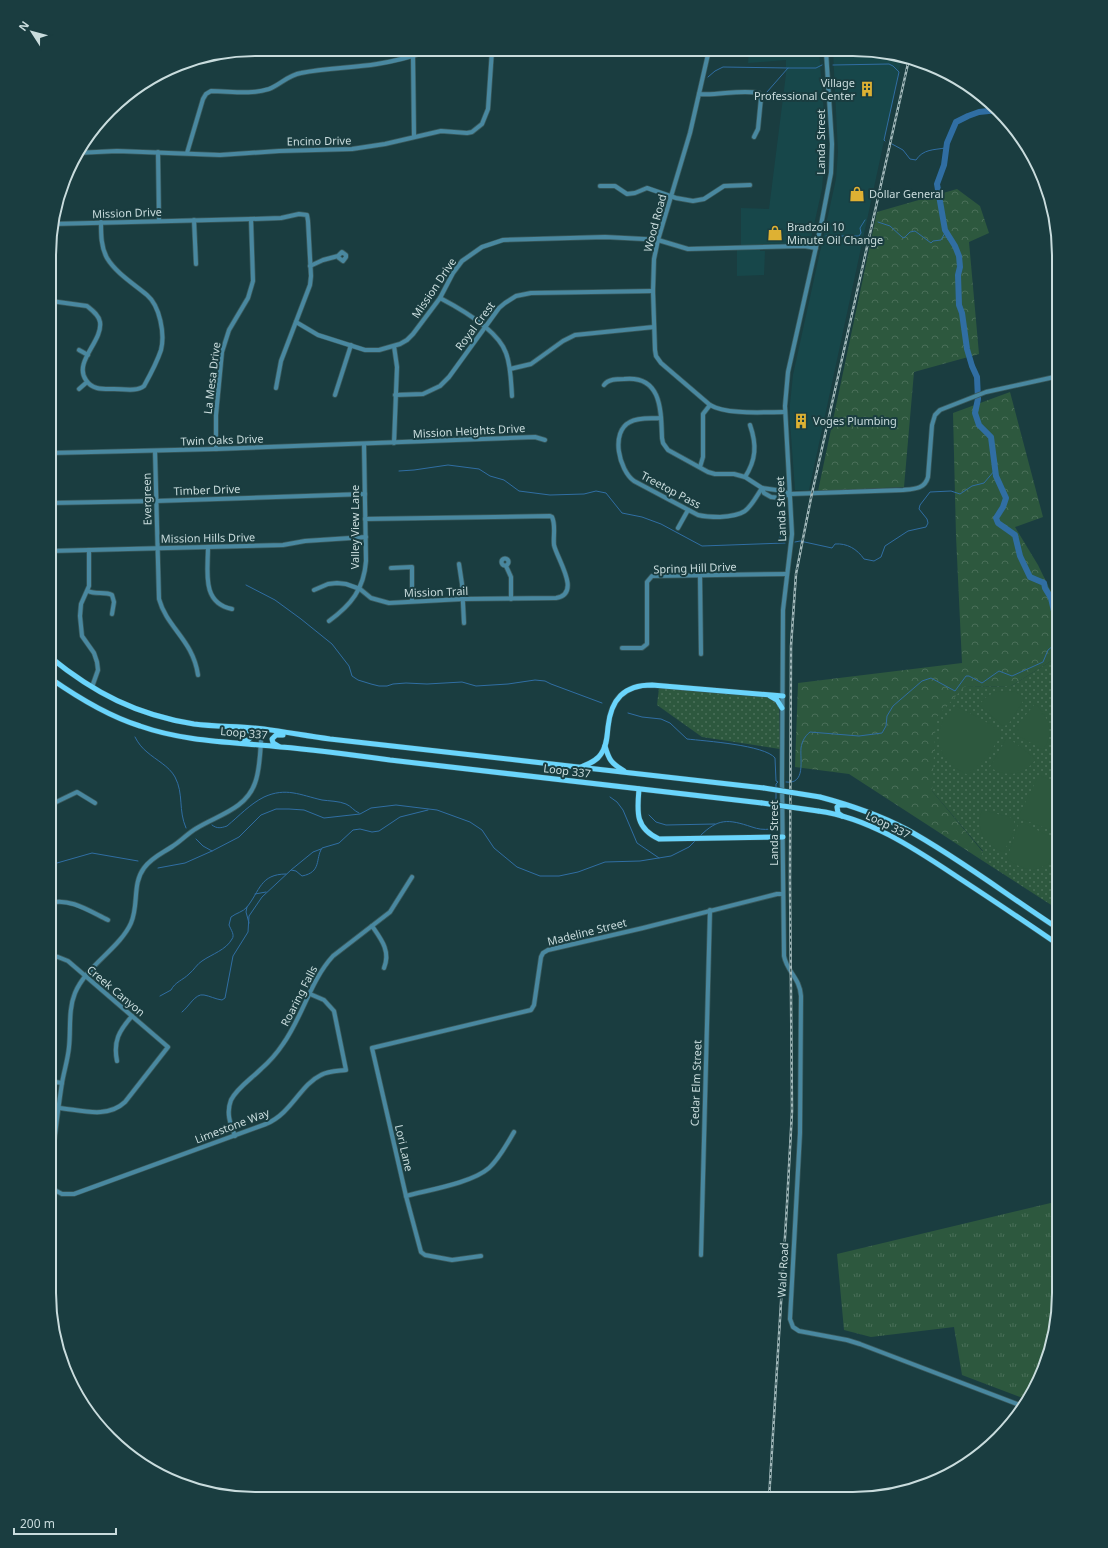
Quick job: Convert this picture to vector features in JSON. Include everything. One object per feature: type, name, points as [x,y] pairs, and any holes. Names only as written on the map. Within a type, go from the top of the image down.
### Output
[{"type":"main road","name":"Loop 337","points":[[56,661],[92,687],[117,701],[150,714],[195,724],[262,729],[292,734],[764,788],[820,797],[850,805],[883,818],[917,836],[1052,924]]},
{"type":"main road","name":"Loop 337","points":[[56,682],[82,699],[115,716],[140,726],[167,734],[762,803],[818,811],[844,817],[881,831],[922,853],[1052,940]]},
{"type":"main road","points":[[580,767],[594,761],[601,754],[605,746],[609,718],[613,704],[623,693],[635,687],[652,685],[783,696]]},
{"type":"main road","points":[[768,695],[777,700],[782,708]]},
{"type":"main road","points":[[227,742],[245,741],[252,738],[253,735],[251,732],[242,728]]},
{"type":"main road","points":[[281,747],[273,743],[273,738],[276,735],[292,734]]},
{"type":"main road","points":[[605,746],[608,758],[614,765],[626,772]]},
{"type":"main road","points":[[639,789],[637,806],[638,819],[643,828],[651,835],[659,839],[783,837]]},
{"type":"main road","points":[[844,817],[838,813],[837,807],[841,804],[850,805]]},
{"type":"street","points":[[187,154],[203,99],[206,94],[211,91],[247,92],[262,90],[272,87],[285,79],[300,73],[375,64],[413,56],[414,136]]},
{"type":"street","name":"Encino Drive","points":[[85,153],[117,151],[220,155],[279,151],[352,150],[386,144],[414,136],[444,130],[468,133],[472,132],[482,124],[488,109],[492,56]]},
{"type":"street","name":"Wood Road","points":[[708,56],[690,133],[658,240],[654,259],[653,291],[655,350],[657,358],[710,405]]},
{"type":"street","name":"Landa Street","points":[[790,970],[786,965],[784,956],[783,894],[783,610],[791,545],[790,494],[785,412],[788,372],[828,196],[832,157],[826,56]]},
{"type":"street","points":[[699,94],[706,95],[725,92],[759,93],[761,98],[758,129],[754,137]]},
{"type":"street","points":[[158,152],[159,220]]},
{"type":"street","points":[[600,186],[615,186],[627,194],[638,193],[647,188],[687,200],[699,200],[724,186],[750,185]]},
{"type":"street","name":"Mission Drive","points":[[59,224],[281,218],[299,214],[307,215],[310,285],[296,322],[314,333],[350,346],[370,351],[394,346],[410,338],[440,298],[453,273],[462,261],[482,247],[498,240],[605,237],[658,240],[688,248],[796,246],[816,248]]},
{"type":"street","name":"La Mesa Drive","points":[[216,449],[216,415],[222,352],[229,330],[250,292],[253,281],[251,219]]},
{"type":"street","points":[[194,220],[196,264]]},
{"type":"street","points":[[56,302],[87,306],[97,315],[100,322],[100,330],[82,370],[87,382],[100,389],[142,388],[159,356],[162,343],[159,315],[156,305],[149,296],[110,263],[102,243],[101,222]]},
{"type":"street","points":[[310,266],[322,260],[338,256]]},
{"type":"street","name":"Royal Crest","points":[[395,395],[423,394],[440,386],[484,327],[505,302],[516,296],[526,294],[653,291]]},
{"type":"street","points":[[440,298],[462,309],[495,336],[504,346],[510,369],[512,396]]},
{"type":"street","points":[[276,388],[281,361],[296,322]]},
{"type":"street","points":[[510,369],[531,364],[563,341],[575,335],[654,328]]},
{"type":"street","points":[[335,395],[350,346]]},
{"type":"street","points":[[394,346],[397,367],[394,443]]},
{"type":"street","points":[[79,350],[88,355]]},
{"type":"street","points":[[604,385],[610,380],[629,378],[643,382],[652,389],[659,400],[662,438],[665,448],[674,454],[711,473],[731,474],[745,478],[762,488],[782,491],[790,494]]},
{"type":"street","points":[[762,488],[764,493],[771,497],[781,498],[790,494],[799,493],[903,490],[923,486],[928,477],[932,425],[935,414],[940,410],[986,392],[1052,378]]},
{"type":"street","points":[[79,389],[87,382]]},
{"type":"street","points":[[700,467],[703,457],[703,414],[710,405],[726,411],[785,412]]},
{"type":"street","name":"Treetop Pass","points":[[661,418],[628,422],[622,429],[619,437],[621,464],[626,473],[634,481],[688,510],[705,517],[739,515],[748,509],[762,488]]},
{"type":"street","points":[[745,478],[754,461],[754,436],[750,425]]},
{"type":"street","name":"Mission Heights Drive","points":[[394,443],[428,442],[442,439],[535,437],[545,440]]},
{"type":"street","name":"Twin Oaks Drive","points":[[56,453],[394,443]]},
{"type":"street","name":"Valley View Lane","points":[[329,621],[347,606],[360,589],[365,567],[366,537],[364,444]]},
{"type":"street","name":"Evergreen","points":[[155,451],[158,591],[160,603],[191,652],[195,660],[198,674]]},
{"type":"street","points":[[771,497],[773,490]]},
{"type":"street","name":"Timber Drive","points":[[56,503],[365,494]]},
{"type":"street","points":[[678,528],[688,510]]},
{"type":"street","name":"Mission Trail","points":[[314,590],[337,582],[360,589],[371,598],[383,602],[556,598],[564,595],[567,590],[566,577],[555,548],[553,534],[554,522],[552,517],[365,520]]},
{"type":"street","name":"Mission Hills Drive","points":[[56,551],[283,546],[305,541],[366,537]]},
{"type":"street","points":[[208,547],[208,579],[210,592],[220,605],[232,609]]},
{"type":"street","points":[[89,550],[90,581],[88,591],[79,603],[81,633],[94,653],[98,666],[92,687]]},
{"type":"street","points":[[459,564],[462,580],[464,623]]},
{"type":"street","points":[[506,566],[511,577],[511,599]]},
{"type":"street","points":[[392,568],[412,567],[412,601]]},
{"type":"street","name":"Spring Hill Drive","points":[[622,648],[642,648],[647,644],[647,582],[652,576],[787,574]]},
{"type":"street","points":[[700,575],[700,654]]},
{"type":"street","points":[[88,591],[92,593],[112,594],[114,602],[112,614]]},
{"type":"street","points":[[56,1129],[62,1083],[69,1048],[72,1003],[77,989],[85,976],[122,936],[131,924],[134,914],[139,878],[149,862],[173,847],[197,827],[226,813],[247,796],[257,776],[262,729]]},
{"type":"street","points":[[56,802],[77,792],[95,803]]},
{"type":"street","name":"Roaring Falls","points":[[235,1136],[228,1114],[232,1098],[237,1091],[262,1068],[283,1044],[302,1013],[320,973],[333,956],[394,908],[412,877]]},
{"type":"street","name":"Madeline Street","points":[[372,1048],[532,1010],[541,957],[545,951],[710,910],[777,894],[783,894]]},
{"type":"street","points":[[56,902],[70,903],[108,920]]},
{"type":"street","name":"Cedar Elm Street","points":[[701,1255],[710,910]]},
{"type":"street","points":[[372,926],[386,949],[387,957],[384,968]]},
{"type":"street","name":"Creek Canyon","points":[[56,957],[68,961],[168,1047],[125,1102],[117,1109],[109,1112],[100,1112],[59,1108]]},
{"type":"street","name":"Wald Road","points":[[790,970],[799,982],[801,996],[801,1098],[790,1312],[791,1325],[796,1330],[803,1332],[847,1340],[860,1344],[1017,1404]]},
{"type":"street","name":"Limestone Way","points":[[56,1191],[62,1194],[74,1194],[266,1124],[277,1119],[288,1109],[318,1076],[325,1073],[346,1070],[334,1011],[324,1000],[310,994]]},
{"type":"street","points":[[117,1061],[115,1051],[118,1038],[124,1026],[132,1016]]},
{"type":"street","name":"Lori Lane","points":[[372,1048],[406,1196],[421,1252],[425,1255],[452,1260],[481,1256]]},
{"type":"street","points":[[56,1082],[62,1083]]},
{"type":"street","points":[[406,1196],[480,1174],[492,1165],[514,1132]]},
{"type":"shaded area","points":[[749,56],[819,56],[826,138],[822,189],[810,243],[761,244],[760,251],[765,251],[764,275],[737,276],[737,250],[741,250],[741,208],[769,209],[786,74],[786,60],[748,63]]},
{"type":"shaded area","points":[[833,56],[866,56],[901,62],[809,490],[795,490],[790,421],[793,375],[836,179],[838,152]]},
{"type":"green space","points":[[957,189],[980,206],[989,233],[969,242],[979,354],[914,372],[904,487],[818,491],[877,212]]},
{"type":"green space","points":[[1010,392],[1043,517],[1015,527],[1038,565],[1052,594],[1052,660],[1011,686],[964,687],[932,791],[983,852],[980,859],[849,774],[795,767],[798,683],[962,663],[956,536],[953,413]]},
{"type":"green space","points":[[1052,660],[1052,905],[980,859],[983,851],[932,791],[936,718],[964,687],[1011,686]]},
{"type":"green space","points":[[659,688],[765,696],[773,699],[779,706],[780,749],[702,737],[657,705]]},
{"type":"green space","points":[[1001,691],[1016,692],[1025,698],[1008,725],[1003,726],[979,705],[988,696]]},
{"type":"green space","points":[[1035,704],[1044,714],[1049,726],[1049,737],[1043,750],[1014,733],[1014,729]]},
{"type":"green space","points":[[955,706],[980,718],[1000,731],[1001,736],[988,755],[968,775],[953,766],[947,760],[940,746],[940,730],[943,721]]},
{"type":"green space","points":[[1006,739],[1010,739],[1036,759],[1021,772],[1015,774],[1002,773],[990,767]]},
{"type":"green space","points":[[1039,775],[1050,780],[1052,782],[1052,830],[1021,819],[1019,815]]},
{"type":"green space","points":[[982,810],[1013,818],[1013,831],[1004,852],[992,846],[983,836],[980,823]]},
{"type":"green space","points":[[1023,823],[1052,838],[1052,861],[1037,869],[1028,869],[1007,859],[1018,825]]},
{"type":"green space","points":[[1052,1203],[1052,1306],[1048,1332],[1037,1369],[1021,1398],[962,1375],[954,1327],[871,1337],[844,1330],[837,1254]]},
{"type":"waterway","points":[[833,65],[889,64],[899,72],[885,141]]},
{"type":"waterway","points":[[767,92],[788,68],[816,68],[822,65]]},
{"type":"waterway","points":[[708,77],[723,67],[788,68]]},
{"type":"waterway","points":[[990,111],[979,112],[956,122],[947,143],[944,165],[937,184],[945,230],[955,246],[959,256],[959,305],[962,313],[967,349],[977,377],[978,399],[975,413],[979,425],[991,437],[996,476],[1006,498],[1003,507],[996,518],[998,523],[1015,535],[1020,556],[1030,577],[1044,583],[1052,602]]},
{"type":"waterway","points":[[892,144],[903,150],[910,159],[916,160],[925,152],[945,148]]},
{"type":"waterway","points":[[826,236],[859,236],[861,233],[860,228],[865,220]]},
{"type":"waterway","points":[[878,222],[890,226],[904,238],[910,232],[915,231],[931,243],[933,241],[941,240],[946,231]]},
{"type":"waterway","points":[[399,471],[448,465],[479,469],[490,476],[504,480],[519,491],[550,495],[584,494],[596,491],[606,493],[622,513],[642,517],[661,524],[702,546],[785,543]]},
{"type":"waterway","points":[[795,542],[800,541],[832,548],[835,544],[844,545],[858,552],[864,559],[874,561],[881,557],[885,546],[908,531],[926,527],[928,523],[927,519],[919,509],[920,505],[930,492],[951,491],[960,494],[972,486],[984,483],[995,470]]},
{"type":"waterway","points":[[780,537],[781,541],[784,542]]},
{"type":"waterway","points":[[246,585],[275,600],[332,644],[349,666],[352,676],[358,680],[379,686],[406,683],[427,684],[462,682],[476,686],[508,684],[535,680],[545,681],[602,703]]},
{"type":"waterway","points":[[786,782],[797,780],[799,776],[801,771],[801,745],[810,732],[859,736],[882,733],[886,726],[887,716],[893,706],[922,681],[931,678],[955,691],[966,676],[969,676],[982,683],[999,671],[1012,676],[1043,662],[1048,650],[1052,647]]},
{"type":"waterway","points":[[628,713],[642,717],[661,719],[670,723],[687,739],[734,744],[760,750],[769,754],[775,758],[776,781],[778,782],[776,784],[776,788]]},
{"type":"waterway","points":[[135,737],[143,749],[166,766],[175,777],[178,783],[182,815],[186,828]]},
{"type":"waterway","points":[[776,791],[776,802]]},
{"type":"waterway","points":[[212,825],[219,828],[227,826],[249,807],[264,797],[286,792],[343,803],[359,813]]},
{"type":"waterway","points":[[610,797],[617,802],[623,810],[637,843],[659,858]]},
{"type":"waterway","points":[[158,868],[185,863],[212,851],[239,837],[261,815],[276,809],[304,810],[324,818],[360,814],[371,808],[396,805],[437,810],[470,822],[482,830],[494,848],[517,867],[540,876],[559,876],[578,872],[605,862],[640,861],[671,856],[689,847],[696,840]]},
{"type":"waterway","points":[[700,836],[712,826],[724,822],[736,822],[756,828],[771,829],[775,822],[776,807]]},
{"type":"waterway","points":[[182,1012],[195,998],[201,995],[222,1000],[225,998],[233,956],[248,932],[249,916],[262,897],[291,870],[296,871],[302,876],[313,871],[317,865],[322,848],[339,843],[353,830],[360,829],[372,832],[379,831],[400,817],[428,810]]},
{"type":"waterway","points":[[649,815],[656,822],[666,825],[715,824]]},
{"type":"waterway","points":[[196,839],[203,846],[212,851]]},
{"type":"waterway","points":[[291,870],[313,852],[321,849]]},
{"type":"waterway","points":[[56,863],[92,853],[138,861]]},
{"type":"waterway","points":[[160,996],[171,990],[200,962],[226,946],[233,937],[229,925],[231,917],[247,907],[266,880],[277,875],[286,874]]},
{"type":"waterway","points":[[255,894],[266,892]]},
{"type":"waterway","points":[[247,907],[246,912],[249,923]]},
{"type":"railway","points":[[769,1492],[792,1111],[790,880],[791,646],[796,574],[812,493],[908,64]]},
{"type":"place","name":"Village Professional Center","points":[[867,89]]},
{"type":"place","name":"Dollar General","points":[[857,194]]},
{"type":"place","name":"Bradzoil 10 Minute Oil Change","points":[[775,233]]},
{"type":"place","name":"Voges Plumbing","points":[[801,421]]}]
